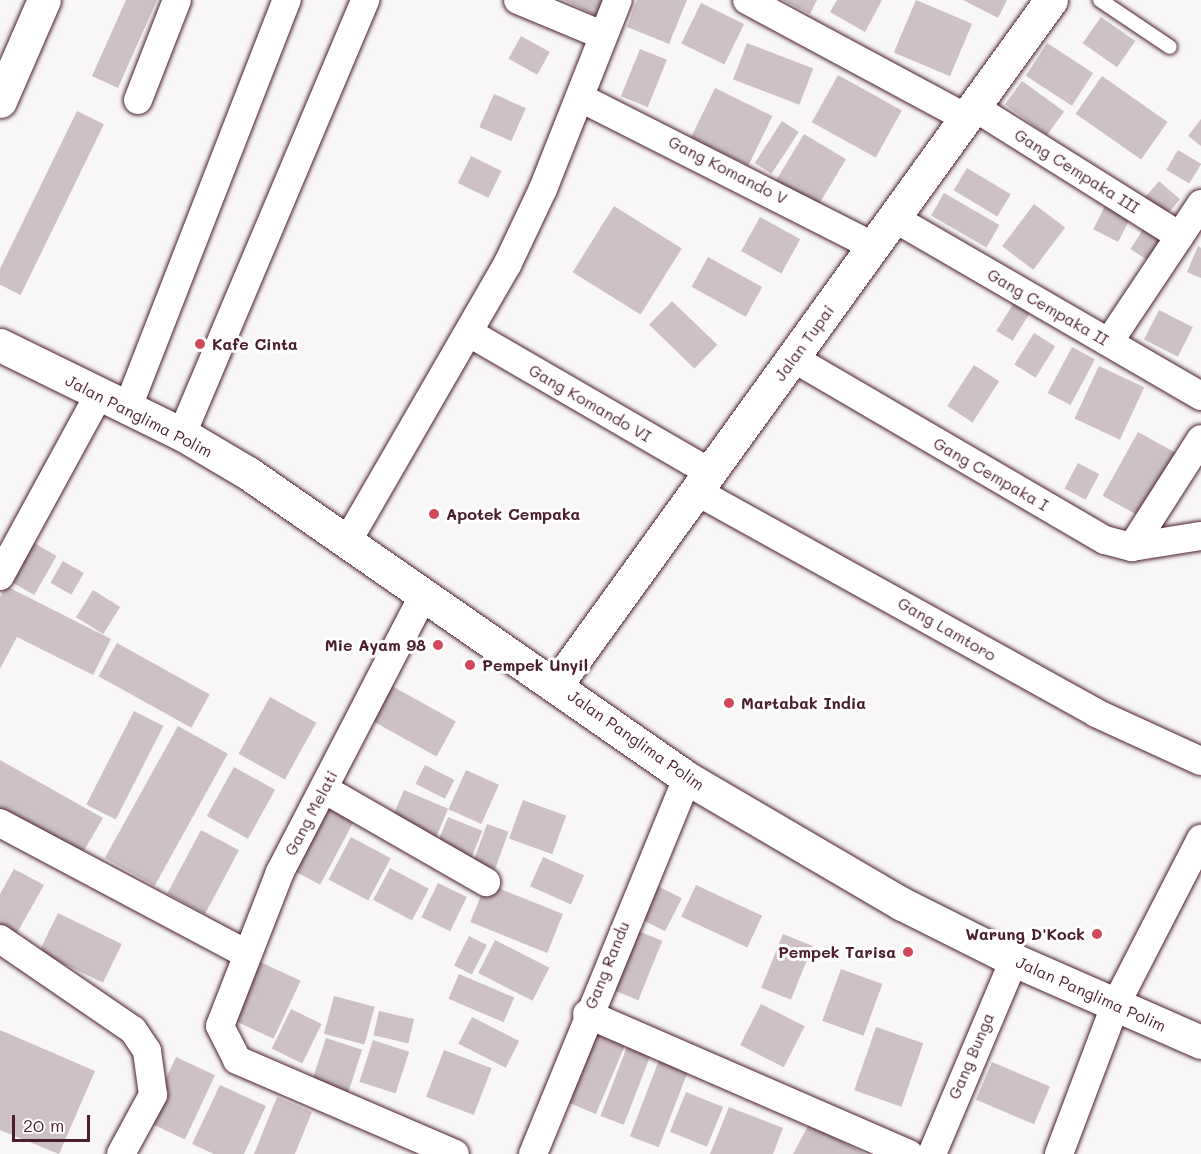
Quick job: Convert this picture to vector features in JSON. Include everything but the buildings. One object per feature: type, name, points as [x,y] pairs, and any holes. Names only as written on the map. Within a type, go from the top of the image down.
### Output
[{"type":"street","points":[[3,86],[44,0]]},
{"type":"street","points":[[138,100],[177,0]]},
{"type":"street","points":[[128,407],[287,0]]},
{"type":"street","points":[[182,434],[365,0]]},
{"type":"street","points":[[518,0],[602,35]]},
{"type":"street","points":[[347,542],[471,334],[581,98],[602,35],[618,0]]},
{"type":"street","name":"Gang Cempaka III","points":[[747,0],[970,112],[1180,236]]},
{"type":"street","name":"Jalan Tupai","points":[[556,685],[1051,0]]},
{"type":"street","name":"Gang Komando V","points":[[581,98],[873,246]]},
{"type":"street","points":[[1109,342],[1201,204]]},
{"type":"street","name":"Gang Cempaka II","points":[[894,218],[1201,396]]},
{"type":"street","name":"Gang Komando VI","points":[[471,334],[703,482]]},
{"type":"street","name":"Jalan Panglima Polim","points":[[0,345],[98,396],[128,407],[182,434],[347,542],[422,598],[556,685],[687,778],[902,904],[1014,960],[1201,1042]]},
{"type":"street","name":"Gang Cempaka I","points":[[793,358],[1106,540],[1132,547],[1201,536]]},
{"type":"street","points":[[0,576],[98,396]]},
{"type":"street","points":[[1132,547],[1201,439]]},
{"type":"street","name":"Gang Lamtoro","points":[[703,482],[1096,713],[1201,761]]},
{"type":"street","name":"Gang Melati","points":[[422,598],[324,789],[246,954],[229,994],[223,1035],[237,1060],[455,1154]]},
{"type":"street","name":"Gang Randu","points":[[533,1154],[587,1014],[687,778]]},
{"type":"street","points":[[324,789],[486,882]]},
{"type":"street","points":[[0,823],[246,954]]},
{"type":"street","points":[[1059,1154],[1115,1006],[1201,839]]},
{"type":"street","points":[[0,939],[133,1030],[147,1051],[153,1095],[121,1154]]},
{"type":"street","name":"Gang Bunga","points":[[932,1154],[1014,960]]},
{"type":"street","points":[[587,1014],[909,1154]]},
{"type":"lane","points":[[1100,0],[1170,47]]},
{"type":"place","name":"Kafe Cinta","points":[[200,344]]},
{"type":"place","name":"Apotek Cempaka","points":[[434,514]]},
{"type":"place","name":"Mie Ayam 98","points":[[438,645]]},
{"type":"place","name":"Pempek Unyil","points":[[470,665]]},
{"type":"place","name":"Martabak India","points":[[729,703]]},
{"type":"place","name":"Warung D'Kock","points":[[1097,934]]},
{"type":"place","name":"Pempek Tarisa","points":[[908,952]]}]
